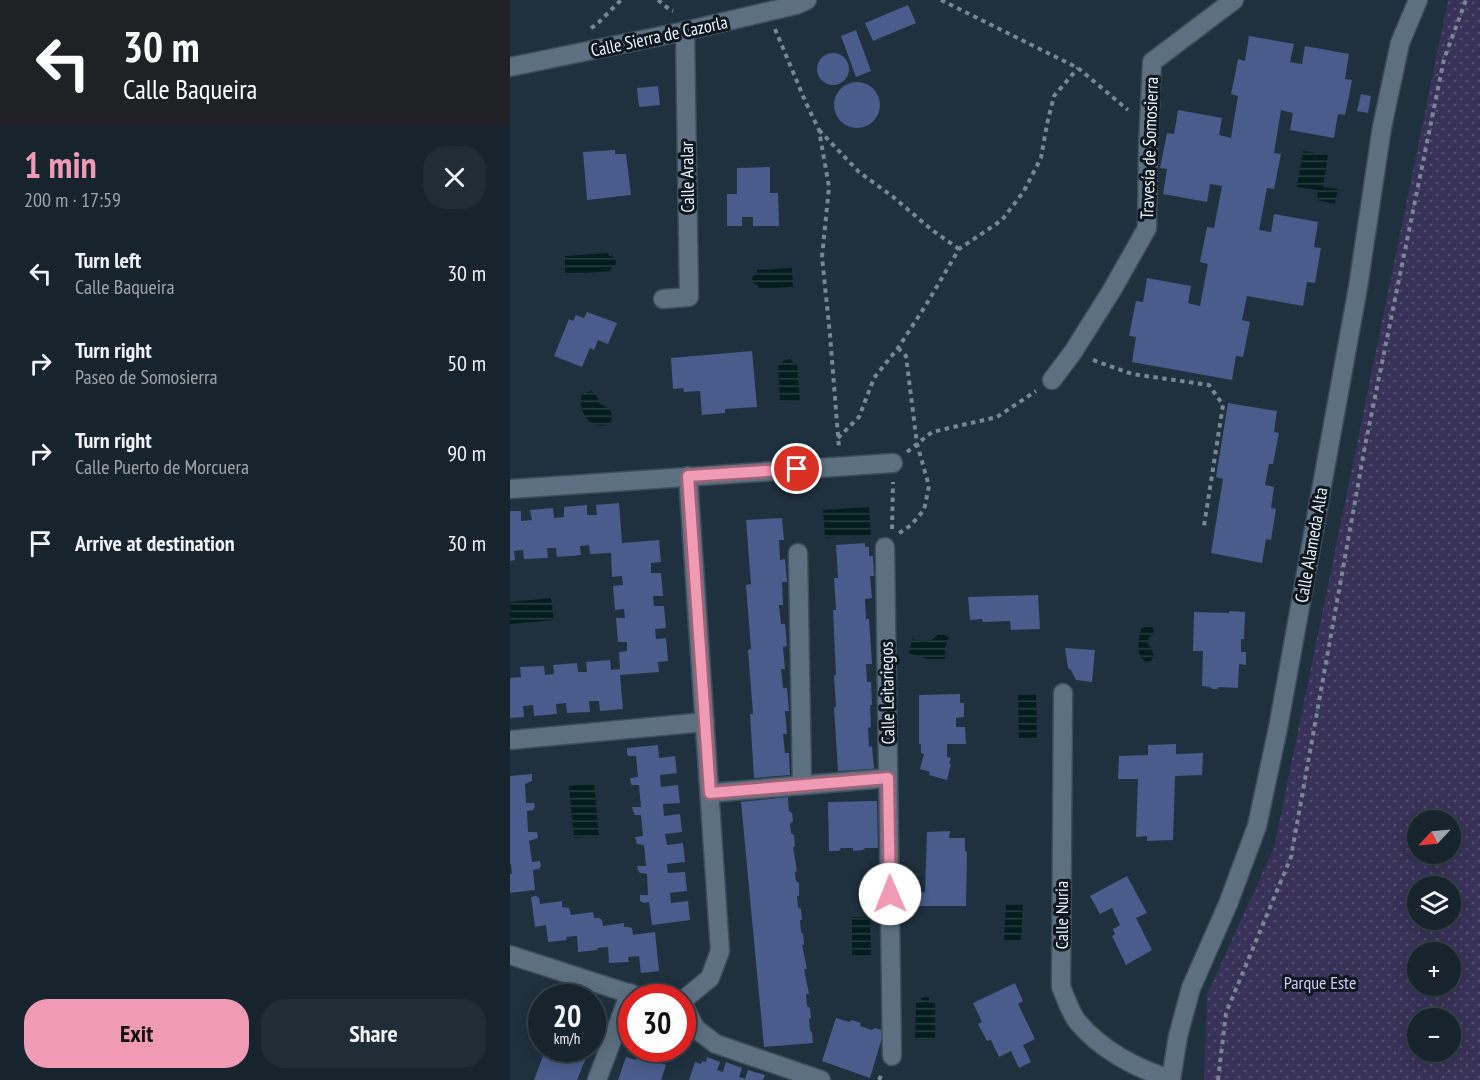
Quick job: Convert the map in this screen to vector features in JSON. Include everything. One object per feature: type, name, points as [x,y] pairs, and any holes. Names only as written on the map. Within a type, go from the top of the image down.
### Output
[{"type":"street","name":"Calle Sierra de Cazorla","points":[[510,68],[768,12],[807,0]]},
{"type":"street","name":"Travesía de Somosierra","points":[[1052,380],[1073,352],[1112,290],[1147,228],[1152,62],[1234,0]]},
{"type":"street","name":"Calle Alameda Alta","points":[[1171,1079],[1178,1036],[1191,988],[1228,904],[1257,826],[1278,728],[1358,287],[1382,127],[1401,43],[1418,0]]},
{"type":"street","name":"Calle Aralar","points":[[663,299],[689,297],[685,31]]},
{"type":"street","points":[[510,489],[892,463]]},
{"type":"street","points":[[688,476],[720,951],[710,978],[696,990]]},
{"type":"street","name":"Calle Leitariegos","points":[[889,542],[888,778],[892,1056]]},
{"type":"street","points":[[798,553],[802,785]]},
{"type":"street","name":"Calle Nuria","points":[[1063,693],[1061,987],[1076,1019],[1096,1040],[1126,1060],[1153,1074],[1171,1079]]},
{"type":"street","points":[[510,740],[705,722]]},
{"type":"street","points":[[710,793],[888,778]]},
{"type":"street","points":[[510,955],[618,989]]},
{"type":"street","points":[[696,1029],[716,1044],[821,1080]]},
{"type":"street","points":[[597,1080],[618,1035]]},
{"type":"path","points":[[586,32],[621,0]]},
{"type":"path","points":[[941,0],[1078,68],[1149,128]]},
{"type":"path","points":[[1218,1080],[1226,1013],[1291,857],[1365,446],[1443,59],[1466,0]]},
{"type":"path","points":[[768,12],[819,130],[829,188],[822,258],[840,466]]},
{"type":"path","points":[[838,438],[859,417],[874,378],[898,348],[926,305],[958,249],[1002,220],[1024,191],[1041,158],[1054,96],[1078,68]]},
{"type":"path","points":[[819,130],[859,172],[958,249]]},
{"type":"path","points":[[889,542],[911,525],[924,510],[929,486],[917,444],[906,356],[898,348]]},
{"type":"path","points":[[1073,352],[1132,374],[1209,385],[1223,405],[1204,526]]},
{"type":"path","points":[[892,463],[932,432],[997,417],[1052,380]]},
{"type":"path","points":[[892,491],[892,518]]},
{"type":"green space","name":"Parque Este","points":[[1448,0],[1480,0],[1480,1080],[1204,1080],[1207,994],[1274,848]]},
{"type":"shaded area","points":[[1303,151],[1328,155],[1323,187],[1338,189],[1335,204],[1317,200],[1318,190],[1297,187]]},
{"type":"shaded area","points":[[608,253],[616,261],[610,271],[565,275],[565,256]]},
{"type":"shaded area","points":[[792,268],[793,287],[758,289],[758,285],[752,281],[757,270]]},
{"type":"shaded area","points":[[790,359],[793,365],[797,365],[800,401],[780,402],[778,366]]},
{"type":"shaded area","points":[[591,391],[596,394],[599,403],[610,409],[612,416],[610,424],[603,426],[591,423],[584,414],[582,394]]},
{"type":"shaded area","points":[[869,507],[871,535],[825,538],[823,510]]},
{"type":"shaded area","points":[[551,598],[554,620],[510,624],[510,602]]},
{"type":"shaded area","points":[[1150,625],[1154,632],[1147,642],[1154,655],[1152,660],[1147,662],[1140,656],[1139,643],[1141,629]]},
{"type":"shaded area","points":[[939,633],[949,637],[945,648],[945,659],[927,659],[909,653],[912,639],[927,641]]},
{"type":"shaded area","points":[[1018,693],[1036,693],[1037,739],[1019,739]]},
{"type":"shaded area","points":[[594,783],[599,836],[574,838],[569,786]]},
{"type":"shaded area","points":[[1006,903],[1023,904],[1021,941],[1004,940]]},
{"type":"shaded area","points":[[852,917],[870,917],[871,957],[852,957]]},
{"type":"shaded area","points":[[929,997],[929,1003],[935,1003],[935,1040],[915,1040],[916,1003],[921,1003],[921,998]]},
{"type":"building","points":[[908,5],[916,23],[873,41],[865,23]]},
{"type":"building","points":[[856,30],[871,71],[856,77],[841,36]]},
{"type":"building","points":[[1249,36],[1294,44],[1290,62],[1302,64],[1305,46],[1349,54],[1345,79],[1352,80],[1345,115],[1338,114],[1334,138],[1290,130],[1293,113],[1281,110],[1274,153],[1281,154],[1274,189],[1267,188],[1259,230],[1271,232],[1274,214],[1318,222],[1314,247],[1321,248],[1315,283],[1307,282],[1303,306],[1247,296],[1242,320],[1250,322],[1243,357],[1236,356],[1232,380],[1132,362],[1136,337],[1129,336],[1136,301],[1143,302],[1147,278],[1191,286],[1188,303],[1200,306],[1208,264],[1200,262],[1207,227],[1214,228],[1222,186],[1210,184],[1207,202],[1163,194],[1167,169],[1160,168],[1167,133],[1174,134],[1178,110],[1222,118],[1219,135],[1231,138],[1238,96],[1231,94],[1238,59],[1245,61]]},
{"type":"building","points":[[833,53],[844,58],[849,69],[844,80],[833,85],[822,80],[817,69],[822,58]]},
{"type":"building","points":[[857,82],[873,89],[880,105],[873,121],[857,128],[841,121],[834,105],[841,89]]},
{"type":"building","points":[[658,86],[660,105],[639,107],[637,88]]},
{"type":"building","points":[[1361,94],[1371,96],[1368,113],[1357,111]]},
{"type":"building","points":[[615,150],[615,154],[626,154],[631,195],[587,200],[583,152]]},
{"type":"building","points":[[770,167],[770,193],[778,193],[779,226],[753,226],[753,217],[742,217],[742,226],[727,226],[727,194],[737,194],[737,168]]},
{"type":"building","points":[[587,312],[617,323],[608,344],[598,340],[594,350],[590,348],[582,367],[554,356],[569,319],[573,321],[576,315],[584,318]]},
{"type":"building","points":[[752,351],[757,407],[725,409],[725,413],[702,415],[700,391],[684,392],[683,388],[673,389],[671,358]]},
{"type":"building","points":[[1228,403],[1277,411],[1274,432],[1279,433],[1273,464],[1269,464],[1265,485],[1274,487],[1271,508],[1276,509],[1271,540],[1266,539],[1262,563],[1211,553],[1223,479],[1216,477]]},
{"type":"building","points":[[619,503],[622,543],[659,540],[661,562],[651,563],[651,573],[661,573],[663,596],[653,596],[654,606],[664,606],[666,628],[655,629],[656,639],[666,638],[668,661],[658,662],[659,672],[620,675],[623,709],[600,711],[599,701],[589,701],[590,712],[567,713],[566,703],[556,704],[557,714],[534,716],[533,705],[523,706],[524,717],[510,718],[510,678],[521,677],[520,667],[544,666],[545,675],[554,674],[553,665],[577,663],[578,672],[587,672],[586,662],[610,660],[611,670],[620,669],[619,652],[627,651],[627,642],[618,642],[616,618],[625,618],[624,609],[615,610],[613,586],[623,585],[622,576],[612,577],[611,553],[590,554],[589,545],[580,546],[581,555],[557,557],[556,548],[547,548],[548,558],[524,559],[523,550],[514,551],[515,560],[510,561],[510,511],[521,511],[521,521],[532,520],[530,510],[553,508],[554,518],[564,517],[564,507],[587,505],[587,515],[597,515],[596,505]]},
{"type":"building","points":[[782,518],[784,540],[779,540],[780,560],[785,559],[787,582],[782,582],[783,605],[779,605],[781,624],[785,624],[787,646],[783,647],[785,669],[781,669],[783,688],[787,688],[789,711],[785,711],[787,734],[783,734],[785,753],[789,753],[790,775],[754,778],[750,714],[753,714],[748,650],[751,649],[746,585],[751,584],[746,520]]},
{"type":"building","points":[[865,543],[865,547],[869,547],[869,556],[873,556],[874,576],[870,576],[872,598],[865,599],[866,619],[869,619],[872,664],[866,664],[867,682],[871,682],[872,705],[870,705],[871,727],[868,728],[869,747],[872,746],[874,769],[838,771],[834,707],[836,707],[834,675],[836,675],[833,610],[836,610],[834,578],[838,578],[836,545]]},
{"type":"building","points":[[1038,595],[1040,629],[1011,630],[1010,621],[970,620],[968,597]]},
{"type":"building","points":[[1230,611],[1245,612],[1241,652],[1246,652],[1246,665],[1239,664],[1238,688],[1212,689],[1202,686],[1203,651],[1193,651],[1194,612],[1229,613]]},
{"type":"building","points":[[1065,648],[1095,650],[1092,682],[1076,680],[1068,668]]},
{"type":"building","points":[[960,694],[960,703],[964,703],[964,717],[956,718],[956,727],[965,727],[966,744],[947,744],[947,757],[951,758],[949,764],[951,764],[947,780],[929,775],[930,772],[920,769],[924,754],[921,753],[921,744],[919,744],[919,695]]},
{"type":"building","points":[[1176,744],[1176,754],[1203,753],[1202,775],[1175,776],[1173,840],[1147,841],[1147,836],[1136,837],[1138,779],[1118,779],[1119,756],[1148,755],[1148,745]]},
{"type":"building","points":[[658,745],[659,758],[675,756],[677,773],[660,775],[661,787],[678,785],[680,803],[663,804],[664,816],[680,814],[682,832],[665,834],[667,845],[683,843],[685,862],[667,864],[668,873],[685,872],[687,891],[670,893],[671,903],[688,901],[690,920],[652,925],[649,902],[640,901],[640,895],[648,895],[647,874],[640,873],[637,866],[646,866],[644,845],[637,844],[635,837],[643,836],[641,815],[635,815],[632,807],[641,807],[639,785],[632,785],[630,778],[638,777],[636,756],[629,756],[627,748]]},
{"type":"building","points":[[532,774],[532,781],[525,784],[526,803],[534,803],[535,807],[527,811],[528,832],[537,832],[538,838],[529,841],[532,862],[540,861],[541,866],[533,870],[535,890],[510,893],[510,874],[512,874],[510,776]]},
{"type":"building","points":[[788,797],[793,822],[790,823],[791,833],[794,835],[795,847],[793,847],[797,871],[795,872],[796,881],[799,883],[798,907],[801,909],[801,932],[804,945],[802,945],[807,969],[804,969],[809,994],[806,994],[807,1006],[810,1008],[811,1018],[809,1019],[813,1043],[764,1047],[741,802]]},
{"type":"building","points":[[877,801],[878,848],[853,851],[853,848],[841,848],[839,851],[829,851],[828,802]]},
{"type":"building","points":[[950,831],[949,838],[965,838],[966,906],[918,906],[918,893],[925,892],[927,832]]},
{"type":"building","points":[[879,876],[880,897],[869,898],[869,889],[864,889],[863,877]]},
{"type":"building","points":[[1127,876],[1147,913],[1136,918],[1152,950],[1126,965],[1112,936],[1115,934],[1113,929],[1120,925],[1112,908],[1100,914],[1090,896]]},
{"type":"building","points":[[536,896],[540,904],[562,901],[562,907],[569,908],[571,915],[593,912],[594,918],[602,920],[603,926],[624,923],[624,927],[632,928],[633,935],[655,932],[659,971],[641,973],[639,956],[628,957],[629,962],[609,963],[608,947],[578,952],[577,936],[566,937],[567,940],[548,942],[546,925],[535,927],[531,897]]},
{"type":"building","points":[[1015,983],[1023,1001],[1018,1004],[1035,1039],[1023,1045],[1031,1062],[1019,1068],[1011,1051],[999,1057],[991,1040],[987,1041],[978,1024],[982,1022],[973,1003]]},
{"type":"building","points":[[836,1018],[849,1022],[852,1020],[861,1023],[860,1026],[884,1031],[870,1078],[822,1061]]},
{"type":"building","points":[[707,1057],[720,1062],[717,1070],[723,1072],[726,1062],[742,1068],[739,1077],[745,1079],[748,1070],[765,1075],[763,1080],[689,1080],[695,1062],[701,1064],[702,1061],[706,1062]]},
{"type":"building","points":[[541,1062],[584,1062],[577,1080],[534,1080]]},
{"type":"building","points":[[624,1062],[658,1062],[666,1065],[661,1080],[618,1080]]},
{"type":"route","points":[[797,469],[688,476],[710,793],[888,778],[890,894]]}]
